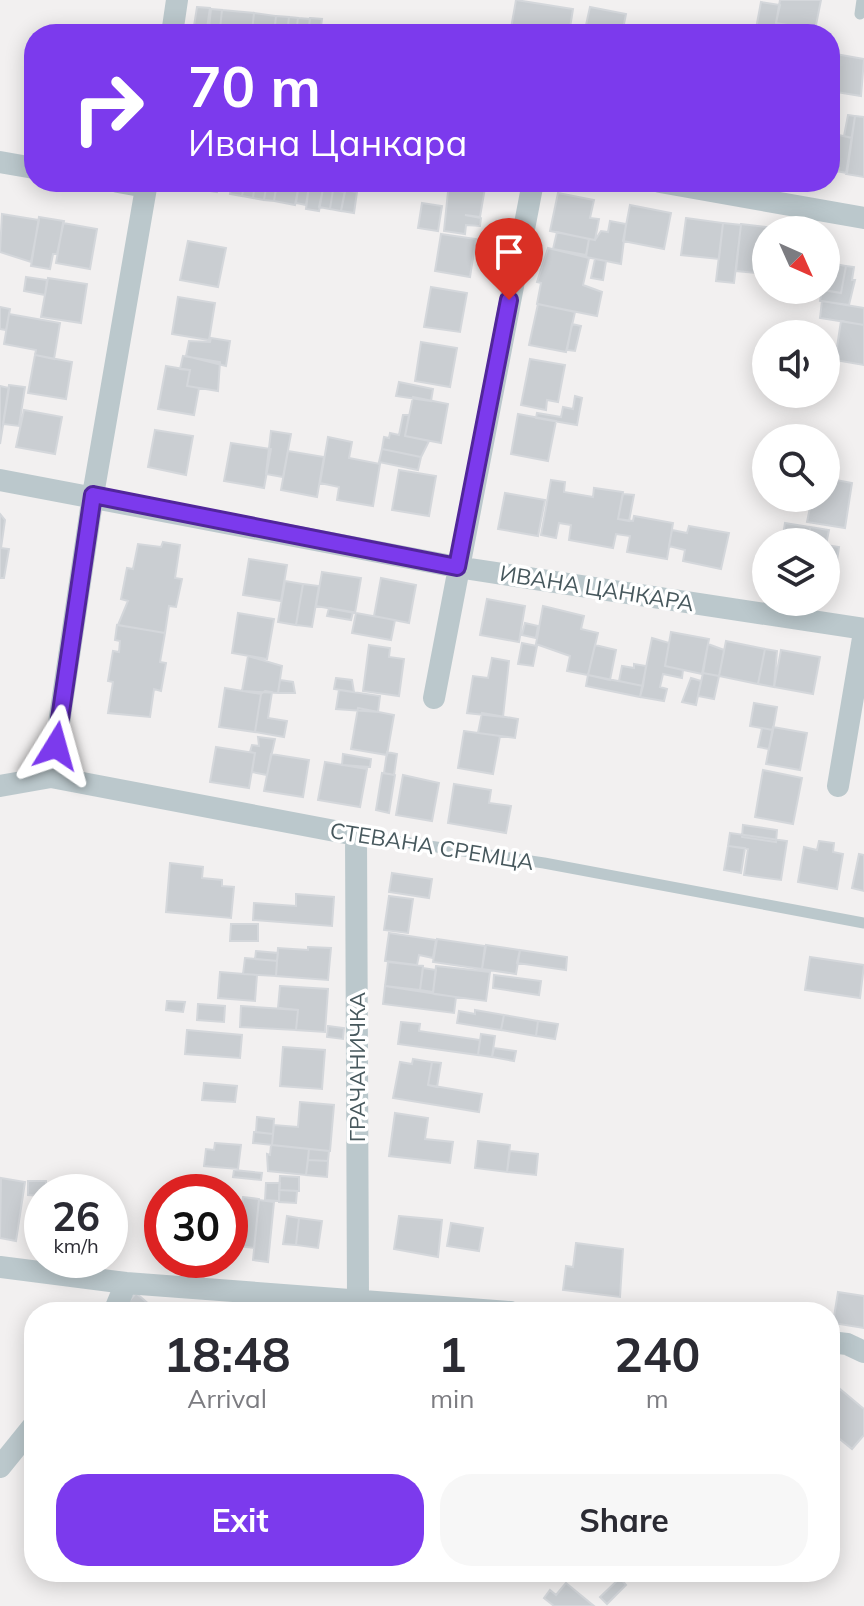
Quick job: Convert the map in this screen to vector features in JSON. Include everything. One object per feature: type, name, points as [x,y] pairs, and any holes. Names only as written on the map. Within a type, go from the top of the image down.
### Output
[{"type":"street","points":[[173,24],[177,0]]},
{"type":"street","points":[[0,162],[24,166]]},
{"type":"street","points":[[51,777],[93,495],[145,192]]},
{"type":"street","points":[[434,698],[531,192]]},
{"type":"street","points":[[717,192],[864,218]]},
{"type":"street","name":"ИВАНА ЦАНКАРА","points":[[0,480],[93,495],[457,567],[864,631]]},
{"type":"street","points":[[838,786],[864,631]]},
{"type":"street","name":"СТЕВАНА СРЕМЦА","points":[[0,786],[51,777],[356,835]]},
{"type":"street","name":"ГРАЧАНИЧКА","points":[[356,835],[358,1298]]},
{"type":"street","points":[[0,1267],[126,1283],[401,1302]]},
{"type":"street","points":[[118,1302],[126,1283]]},
{"type":"street","points":[[840,1343],[864,1352]]},
{"type":"street","points":[[0,1467],[24,1437]]},
{"type":"lane","points":[[860,14],[862,0]]},
{"type":"lane","name":"СТЕВАНА СРЕМЦА","points":[[356,835],[544,863],[864,923]]},
{"type":"building","points":[[516,0],[573,9],[571,24],[512,24]]},
{"type":"building","points":[[780,0],[821,0],[816,24],[776,23]]},
{"type":"building","points":[[761,2],[780,5],[776,23],[781,24],[757,24]]},
{"type":"building","points":[[197,7],[210,8],[208,24],[194,24]]},
{"type":"building","points":[[590,7],[626,14],[624,24],[586,24]]},
{"type":"building","points":[[211,9],[222,10],[221,24],[209,24]]},
{"type":"building","points":[[222,10],[254,13],[253,24],[221,24]]},
{"type":"building","points":[[254,13],[276,16],[275,24],[253,24]]},
{"type":"building","points":[[276,16],[289,17],[288,24],[275,24]]},
{"type":"building","points":[[289,17],[298,18],[297,24],[288,24]]},
{"type":"building","points":[[298,18],[310,19],[309,24],[297,24]]},
{"type":"building","points":[[310,18],[322,19],[321,24],[309,24]]},
{"type":"building","points":[[840,55],[864,59],[861,96],[840,93]]},
{"type":"building","points":[[848,115],[855,116],[852,138],[844,136]]},
{"type":"building","points":[[855,116],[864,117],[864,177],[846,174]]},
{"type":"building","points":[[840,135],[852,138],[847,173],[840,172]]},
{"type":"building","points":[[243,192],[254,192],[253,198],[242,196]]},
{"type":"building","points":[[254,192],[265,192],[264,200],[253,198]]},
{"type":"building","points":[[265,192],[276,192],[274,201],[264,200]]},
{"type":"building","points":[[275,192],[297,192],[295,205],[274,201]]},
{"type":"building","points":[[298,192],[308,192],[306,205],[296,203]]},
{"type":"building","points":[[308,192],[322,192],[319,211],[306,209]]},
{"type":"building","points":[[322,192],[333,192],[330,209],[319,207]]},
{"type":"building","points":[[333,192],[345,192],[341,211],[330,209]]},
{"type":"building","points":[[345,192],[357,192],[354,213],[341,211]]},
{"type":"building","points":[[448,192],[484,192],[480,217],[465,215],[481,218],[480,226],[466,225],[465,234],[444,231]]},
{"type":"building","points":[[558,193],[594,200],[590,218],[599,219],[595,240],[550,231]]},
{"type":"building","points":[[422,203],[442,206],[438,231],[418,228]]},
{"type":"building","points":[[630,205],[671,213],[664,249],[623,241]]},
{"type":"building","points":[[2,214],[39,220],[31,262],[0,252]]},
{"type":"building","points":[[39,217],[64,221],[57,254],[53,254],[50,269],[31,266]]},
{"type":"building","points":[[686,218],[723,223],[719,259],[681,255]]},
{"type":"building","points":[[610,221],[626,224],[621,264],[586,257],[589,239],[595,240],[601,231],[608,232]]},
{"type":"building","points":[[63,223],[97,229],[90,269],[56,263]]},
{"type":"building","points":[[723,223],[741,225],[734,283],[716,281]]},
{"type":"building","points":[[741,224],[752,225],[752,273],[736,271]]},
{"type":"building","points":[[557,232],[589,239],[586,255],[553,249]]},
{"type":"building","points":[[441,234],[476,239],[470,277],[435,271]]},
{"type":"building","points":[[188,241],[226,248],[218,287],[180,280]]},
{"type":"building","points":[[548,248],[589,258],[583,285],[602,292],[597,316],[537,304],[541,283],[537,282]]},
{"type":"building","points":[[595,259],[606,261],[603,280],[591,278]]},
{"type":"building","points":[[840,265],[846,266],[840,293]]},
{"type":"building","points":[[846,266],[854,267],[852,280],[855,280],[849,305],[840,304]]},
{"type":"building","points":[[26,277],[47,280],[45,295],[24,291]]},
{"type":"building","points":[[48,278],[87,284],[81,323],[41,317]]},
{"type":"building","points":[[431,287],[467,293],[460,332],[424,327]]},
{"type":"building","points":[[178,297],[215,303],[209,340],[172,334]]},
{"type":"building","points":[[538,304],[575,312],[566,352],[529,345]]},
{"type":"building","points":[[822,304],[864,308],[864,325],[820,318]]},
{"type":"building","points":[[0,307],[10,309],[6,330],[0,329]]},
{"type":"building","points":[[9,314],[60,323],[54,359],[35,355],[36,350],[4,344]]},
{"type":"building","points":[[841,321],[864,325],[864,365],[840,361]]},
{"type":"building","points":[[572,324],[581,326],[575,351],[567,350]]},
{"type":"building","points":[[211,338],[230,341],[226,366],[186,356],[189,341],[210,342]]},
{"type":"building","points":[[421,342],[457,348],[450,387],[415,381]]},
{"type":"building","points":[[35,355],[72,362],[66,399],[28,393]]},
{"type":"building","points":[[183,356],[220,362],[218,391],[187,386],[190,370],[180,369]]},
{"type":"building","points":[[530,359],[565,365],[558,402],[547,400],[546,410],[521,405]]},
{"type":"building","points":[[166,366],[190,370],[187,386],[199,388],[194,415],[158,409]]},
{"type":"building","points":[[399,382],[433,389],[431,401],[396,396]]},
{"type":"building","points":[[9,385],[25,387],[19,426],[3,424]]},
{"type":"building","points":[[0,386],[9,388],[0,444]]},
{"type":"building","points":[[575,396],[582,398],[577,425],[536,418],[537,413],[561,417],[563,407],[573,409]]},
{"type":"building","points":[[413,397],[448,404],[441,443],[405,436]]},
{"type":"building","points":[[24,410],[62,417],[55,454],[16,447]]},
{"type":"building","points":[[518,414],[556,421],[548,461],[511,454]]},
{"type":"building","points":[[403,415],[409,415],[405,436],[429,441],[421,457],[382,449],[384,437],[389,438],[390,433],[399,435]]},
{"type":"building","points":[[155,430],[193,436],[186,475],[148,467]]},
{"type":"building","points":[[271,431],[291,434],[283,477],[266,474]]},
{"type":"building","points":[[328,437],[352,442],[349,458],[380,464],[373,506],[337,500],[339,487],[320,483]]},
{"type":"building","points":[[231,443],[271,449],[264,488],[224,481]]},
{"type":"building","points":[[382,449],[421,457],[418,470],[379,462]]},
{"type":"building","points":[[288,451],[324,457],[317,497],[281,490]]},
{"type":"building","points":[[399,470],[436,476],[429,516],[392,510]]},
{"type":"building","points":[[551,480],[565,482],[564,492],[593,497],[594,488],[623,492],[618,519],[633,521],[634,516],[673,523],[667,559],[627,552],[630,536],[616,534],[613,548],[569,540],[571,525],[559,523],[556,538],[541,535]]},
{"type":"building","points":[[840,481],[852,483],[845,528],[807,522],[809,512],[840,512]]},
{"type":"building","points":[[505,493],[545,500],[538,536],[498,529]]},
{"type":"building","points":[[623,494],[634,495],[629,521],[618,519]]},
{"type":"building","points":[[0,514],[5,520],[1,548],[9,549],[4,578],[0,578]]},
{"type":"building","points":[[785,523],[810,527],[810,528],[784,528]]},
{"type":"building","points":[[689,526],[729,533],[721,569],[683,561],[685,550],[669,546],[672,530],[687,533]]},
{"type":"building","points":[[163,542],[180,545],[175,578],[182,579],[176,607],[169,606],[165,633],[118,625],[128,601],[121,599],[127,568],[133,569],[138,544],[161,547]]},
{"type":"building","points":[[249,559],[287,565],[281,601],[243,595]]},
{"type":"building","points":[[322,572],[361,578],[355,613],[316,606]]},
{"type":"building","points":[[381,578],[416,585],[409,623],[374,616]]},
{"type":"building","points":[[285,581],[303,584],[296,625],[278,622]]},
{"type":"building","points":[[303,584],[319,586],[312,627],[296,625]]},
{"type":"building","points":[[487,599],[525,606],[519,642],[480,635]]},
{"type":"building","points":[[543,606],[584,616],[581,629],[598,633],[588,675],[567,671],[570,656],[536,644]]},
{"type":"building","points":[[329,608],[353,612],[351,620],[327,616]]},
{"type":"building","points":[[238,613],[274,619],[267,659],[232,653]]},
{"type":"building","points":[[356,613],[395,620],[391,640],[352,633]]},
{"type":"building","points":[[525,623],[538,626],[536,638],[522,635]]},
{"type":"building","points":[[117,625],[165,633],[160,662],[166,663],[161,691],[154,689],[150,717],[108,713],[113,682],[108,681],[113,651],[119,652],[120,641],[115,640]]},
{"type":"building","points":[[671,632],[709,639],[702,674],[665,666]]},
{"type":"building","points":[[652,638],[669,643],[665,666],[683,670],[682,678],[663,674],[660,687],[667,689],[664,701],[640,697]]},
{"type":"building","points":[[726,641],[765,649],[758,684],[719,676]]},
{"type":"building","points":[[522,643],[537,646],[533,666],[518,664]]},
{"type":"building","points":[[708,644],[724,650],[719,676],[703,673]]},
{"type":"building","points":[[369,645],[390,648],[389,657],[404,659],[399,696],[363,691]]},
{"type":"building","points":[[595,645],[616,650],[610,680],[588,675]]},
{"type":"building","points":[[765,649],[777,651],[774,687],[758,684]]},
{"type":"building","points":[[781,650],[820,657],[813,694],[774,687]]},
{"type":"building","points":[[248,656],[282,666],[278,693],[242,691]]},
{"type":"building","points":[[492,658],[509,661],[503,717],[467,713],[473,676],[488,678]]},
{"type":"building","points":[[634,664],[646,666],[643,686],[619,681],[622,666],[634,668]]},
{"type":"building","points":[[703,673],[719,676],[714,699],[698,696]]},
{"type":"building","points":[[588,675],[643,686],[640,697],[586,686]]},
{"type":"building","points":[[336,678],[352,680],[354,692],[334,689]]},
{"type":"building","points":[[691,678],[701,681],[696,705],[682,702]]},
{"type":"building","points":[[280,680],[293,682],[295,693],[278,693]]},
{"type":"building","points":[[225,688],[261,694],[255,732],[219,727]]},
{"type":"building","points":[[339,690],[380,696],[378,712],[336,709]]},
{"type":"building","points":[[272,692],[268,718],[287,721],[284,737],[255,732],[261,694]]},
{"type":"building","points":[[754,703],[777,707],[773,730],[750,726]]},
{"type":"building","points":[[358,708],[394,715],[387,755],[351,749]]},
{"type":"building","points":[[482,713],[518,719],[515,738],[478,733]]},
{"type":"building","points":[[773,727],[807,733],[800,770],[766,764]]},
{"type":"building","points":[[762,728],[773,730],[769,749],[758,747]]},
{"type":"building","points":[[464,731],[500,736],[493,774],[458,768]]},
{"type":"building","points":[[258,737],[275,739],[267,775],[252,772],[255,753],[250,752],[252,745],[259,746]]},
{"type":"building","points":[[216,747],[255,753],[249,788],[210,782]]},
{"type":"building","points":[[387,752],[397,754],[394,775],[384,773]]},
{"type":"building","points":[[271,754],[309,760],[303,797],[264,791]]},
{"type":"building","points":[[343,754],[371,759],[370,767],[342,765]]},
{"type":"building","points":[[325,762],[367,769],[360,807],[318,800]]},
{"type":"building","points":[[763,770],[802,778],[793,824],[755,817]]},
{"type":"building","points":[[382,773],[395,775],[389,813],[376,810]]},
{"type":"building","points":[[403,775],[439,783],[432,821],[396,815]]},
{"type":"building","points":[[454,784],[491,790],[489,803],[511,806],[506,833],[448,823]]},
{"type":"building","points":[[743,825],[777,830],[776,842],[742,837]]},
{"type":"building","points":[[730,833],[787,841],[781,880],[744,875],[748,849],[728,846]]},
{"type":"building","points":[[819,841],[834,843],[833,852],[843,854],[837,889],[798,882],[804,847],[817,850]]},
{"type":"building","points":[[728,846],[745,848],[741,873],[724,870]]},
{"type":"building","points":[[859,854],[864,855],[864,891],[852,888]]},
{"type":"building","points":[[170,863],[203,867],[202,878],[222,880],[222,886],[234,887],[231,918],[166,912]]},
{"type":"building","points":[[392,873],[432,879],[429,898],[389,892]]},
{"type":"building","points":[[296,894],[334,897],[332,926],[253,920],[254,903],[296,906]]},
{"type":"building","points":[[389,896],[413,899],[408,933],[384,930]]},
{"type":"building","points":[[231,924],[258,924],[258,941],[230,941]]},
{"type":"building","points":[[389,933],[436,940],[433,958],[419,955],[417,965],[385,961]]},
{"type":"building","points":[[437,939],[485,946],[482,969],[433,962]]},
{"type":"building","points":[[486,945],[520,950],[516,974],[482,969]]},
{"type":"building","points":[[308,947],[331,948],[328,980],[276,976],[278,948],[308,950]]},
{"type":"building","points":[[520,950],[567,957],[566,970],[517,963]]},
{"type":"building","points":[[256,951],[278,953],[277,961],[255,959]]},
{"type":"building","points":[[810,957],[864,965],[860,998],[805,990]]},
{"type":"building","points":[[245,958],[277,961],[276,976],[243,974]]},
{"type":"building","points":[[388,962],[423,966],[420,990],[385,986]]},
{"type":"building","points":[[436,966],[490,972],[486,1001],[433,994]]},
{"type":"building","points":[[423,968],[436,970],[433,992],[420,990]]},
{"type":"building","points":[[220,972],[257,975],[255,1001],[218,998]]},
{"type":"building","points":[[494,975],[541,981],[539,995],[493,988]]},
{"type":"building","points":[[280,986],[328,989],[325,1032],[296,1030],[298,1010],[278,1008]]},
{"type":"building","points":[[385,986],[456,997],[454,1013],[383,1004]]},
{"type":"building","points":[[167,1001],[185,1002],[183,1012],[166,1010]]},
{"type":"building","points":[[198,1004],[225,1006],[224,1022],[197,1020]]},
{"type":"building","points":[[241,1006],[298,1010],[296,1030],[240,1027]]},
{"type":"building","points":[[475,1010],[504,1015],[501,1030],[457,1023],[459,1011],[475,1014]]},
{"type":"building","points":[[504,1015],[538,1021],[536,1036],[501,1030]]},
{"type":"building","points":[[538,1021],[558,1024],[555,1039],[536,1036]]},
{"type":"building","points":[[401,1022],[420,1024],[419,1031],[480,1040],[478,1055],[398,1044]]},
{"type":"building","points":[[328,1026],[344,1028],[343,1039],[327,1037]]},
{"type":"building","points":[[187,1030],[242,1035],[240,1058],[185,1054]]},
{"type":"building","points":[[481,1034],[495,1036],[492,1057],[478,1055]]},
{"type":"building","points":[[283,1047],[325,1050],[322,1089],[280,1086]]},
{"type":"building","points":[[494,1048],[516,1051],[514,1061],[492,1057]]},
{"type":"building","points":[[413,1059],[432,1062],[428,1085],[482,1094],[479,1112],[393,1098],[400,1062],[412,1064]]},
{"type":"building","points":[[432,1062],[441,1063],[437,1087],[428,1085]]},
{"type":"building","points":[[204,1083],[237,1086],[235,1102],[202,1100]]},
{"type":"building","points":[[300,1102],[334,1105],[330,1151],[272,1145],[274,1125],[298,1127]]},
{"type":"building","points":[[395,1113],[428,1118],[425,1139],[453,1142],[450,1163],[389,1156]]},
{"type":"building","points":[[257,1117],[274,1119],[273,1134],[256,1132]]},
{"type":"building","points":[[254,1132],[273,1134],[272,1145],[253,1143]]},
{"type":"building","points":[[478,1141],[510,1145],[507,1172],[475,1168]]},
{"type":"building","points":[[215,1143],[241,1145],[238,1169],[204,1166],[206,1149],[214,1150]]},
{"type":"building","points":[[271,1145],[309,1149],[306,1175],[268,1171],[267,1154],[270,1155]]},
{"type":"building","points":[[309,1149],[329,1151],[328,1161],[308,1160]]},
{"type":"building","points":[[510,1151],[538,1154],[536,1175],[507,1172]]},
{"type":"building","points":[[308,1160],[328,1161],[327,1177],[306,1175]]},
{"type":"building","points":[[234,1170],[262,1173],[261,1180],[248,1179],[248,1174],[233,1174]]},
{"type":"building","points":[[280,1176],[299,1177],[299,1191],[279,1190]]},
{"type":"building","points":[[1,1178],[24,1182],[16,1241],[0,1238]]},
{"type":"building","points":[[266,1183],[280,1183],[279,1201],[265,1200]]},
{"type":"building","points":[[279,1190],[297,1191],[296,1203],[279,1202]]},
{"type":"building","points":[[248,1198],[259,1199],[254,1248],[248,1247]]},
{"type":"building","points":[[259,1200],[274,1202],[268,1262],[253,1260]]},
{"type":"building","points":[[287,1216],[299,1218],[296,1245],[283,1244]]},
{"type":"building","points":[[399,1216],[442,1220],[438,1257],[394,1249]]},
{"type":"building","points":[[299,1218],[322,1221],[318,1248],[296,1245]]},
{"type":"building","points":[[451,1223],[483,1228],[479,1251],[447,1246]]},
{"type":"building","points":[[576,1243],[623,1249],[620,1297],[563,1290],[566,1266],[573,1267]]},
{"type":"building","points":[[838,1292],[864,1296],[864,1328],[840,1324],[840,1302],[836,1302]]},
{"type":"building","points":[[136,1293],[146,1302],[128,1302]]},
{"type":"building","points":[[840,1389],[864,1409],[864,1435],[852,1449],[840,1439]]},
{"type":"building","points":[[616,1582],[626,1585],[607,1604],[600,1597]]},
{"type":"building","points":[[566,1583],[594,1606],[554,1606],[544,1598],[550,1590],[556,1595]]},
{"type":"route","points":[[56,746],[93,495],[457,567],[509,300]]}]
